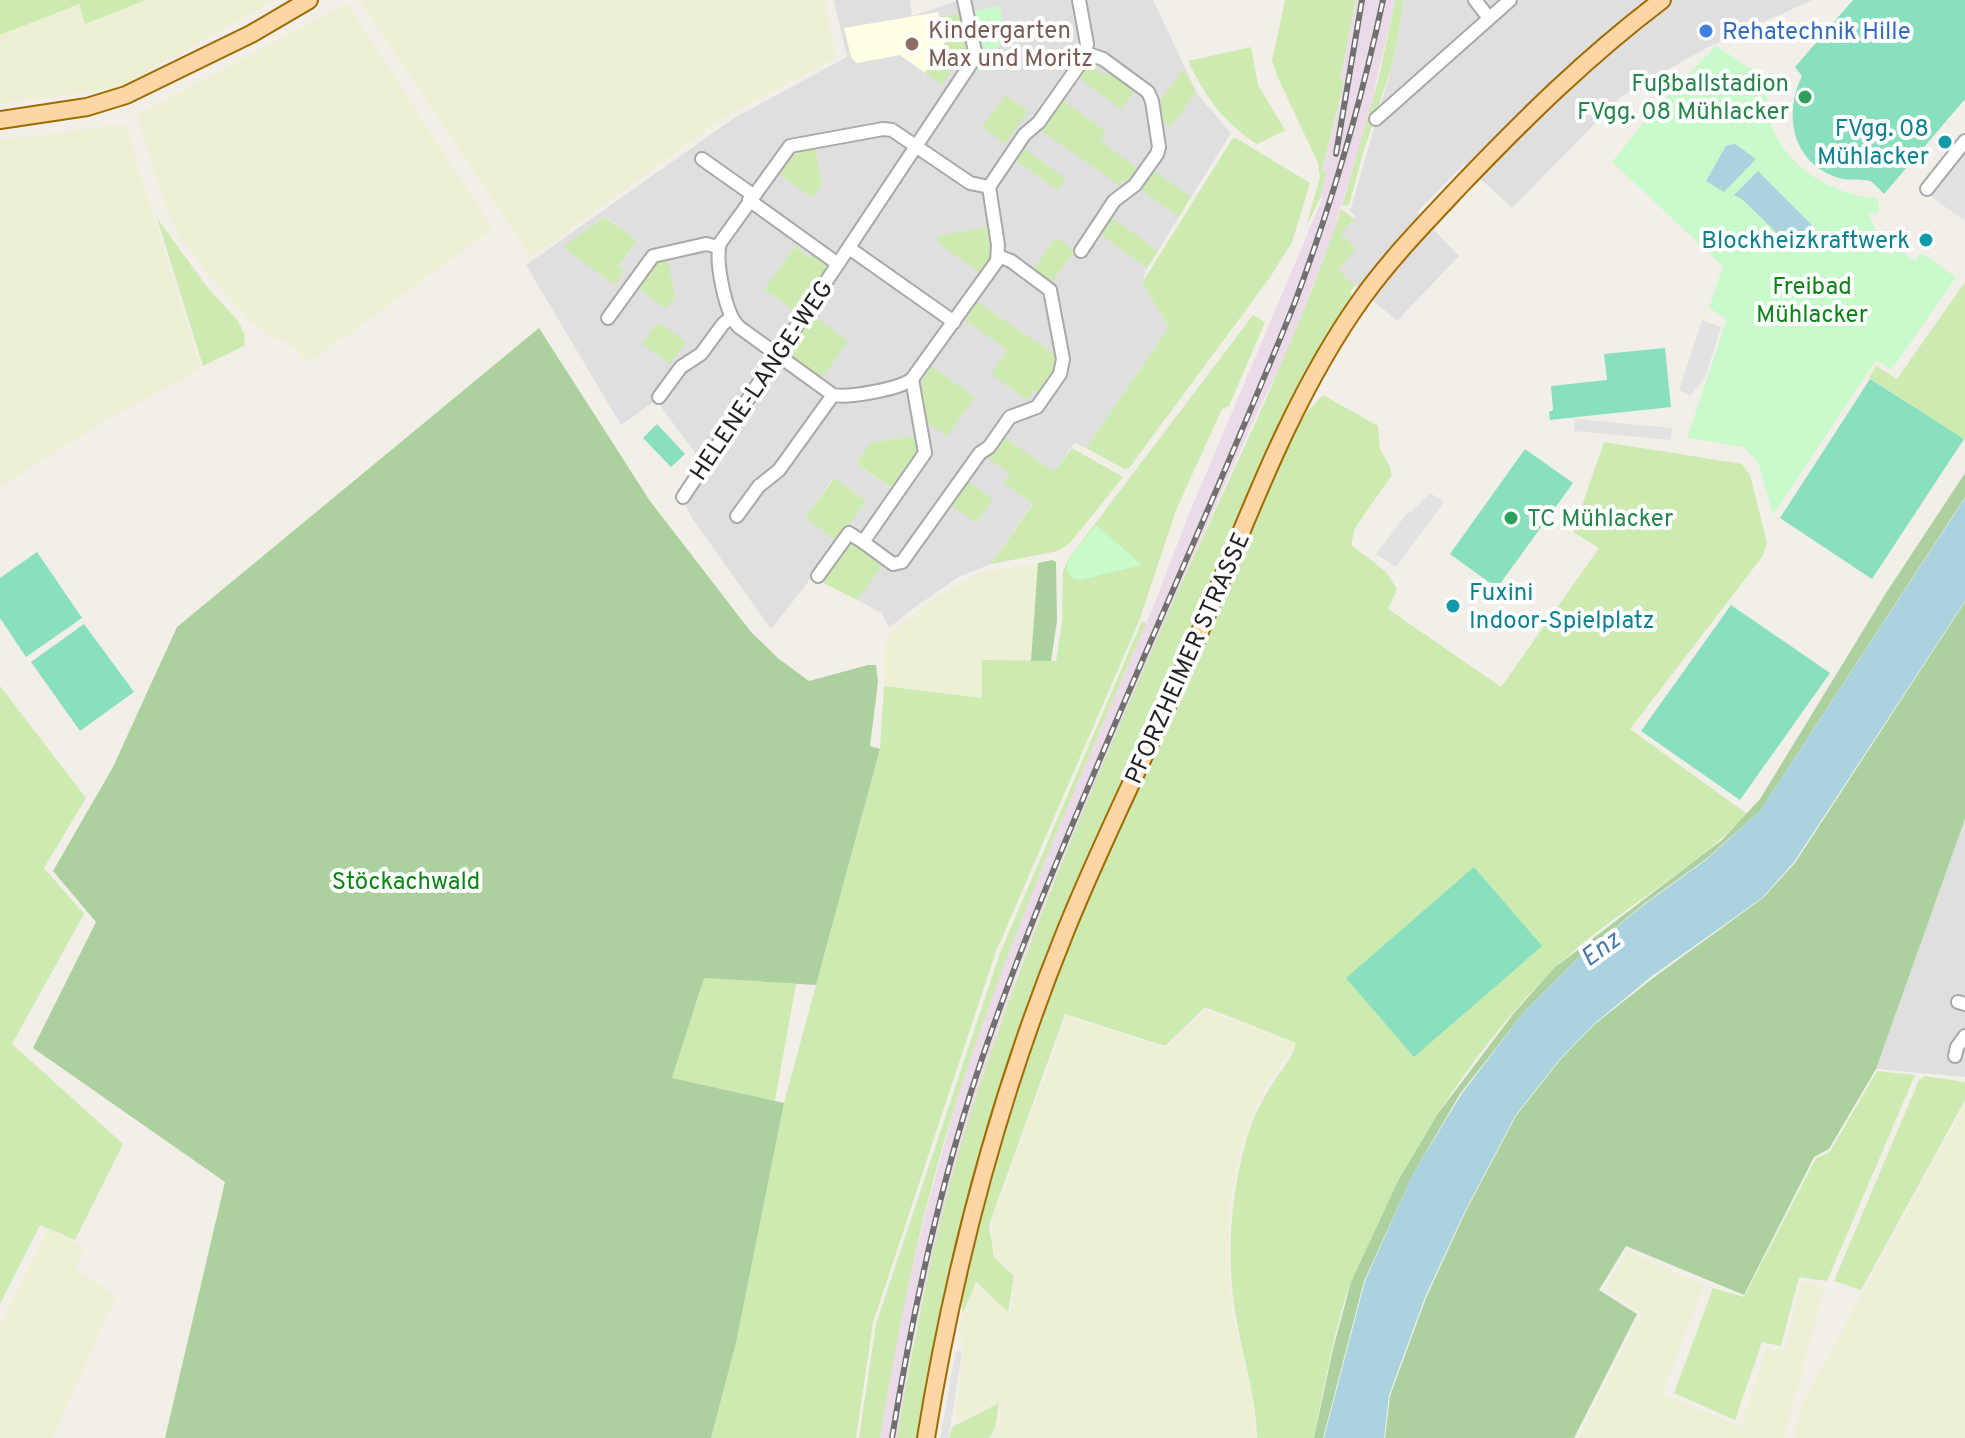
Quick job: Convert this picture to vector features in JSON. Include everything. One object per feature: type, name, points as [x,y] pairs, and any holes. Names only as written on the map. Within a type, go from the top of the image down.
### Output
[{"type":"main road","points":[[0,120],[87,107],[126,95],[251,34],[309,0]]},
{"type":"main road","name":"PFORZHEIMER STRASSE","points":[[926,1438],[949,1306],[970,1217],[1003,1103],[1046,980],[1091,869],[1157,729],[1307,389],[1352,312],[1406,244],[1580,66],[1662,0]]},
{"type":"street","name":"HELENE-LANGE-WEG","points":[[683,497],[976,56],[964,0]]},
{"type":"street","points":[[989,187],[970,183],[898,132],[883,129],[795,144],[785,150],[718,247],[730,318],[833,395],[844,396],[901,386],[912,379],[994,266],[998,256],[989,187],[1024,135],[1042,119],[1086,53],[1079,0]]},
{"type":"street","points":[[1475,0],[1489,18]]},
{"type":"street","points":[[1376,119],[1510,0]]},
{"type":"street","points":[[1081,251],[1114,201],[1135,185],[1144,173],[1159,147],[1148,92],[1103,59],[1086,53]]},
{"type":"street","points":[[1927,189],[1965,141]]},
{"type":"street","name":"HELENE-LANGE-WEG","points":[[702,159],[838,264]]},
{"type":"street","points":[[608,318],[653,256],[706,244],[718,247]]},
{"type":"street","points":[[849,248],[954,322]]},
{"type":"street","points":[[818,576],[849,533],[893,564],[902,562],[980,453],[989,447],[1010,417],[1037,407],[1060,374],[1063,359],[1050,290],[1011,261],[998,256]]},
{"type":"street","points":[[659,397],[681,367],[701,354],[730,318]]},
{"type":"street","points":[[863,542],[925,453],[912,379]]},
{"type":"street","points":[[737,516],[759,486],[779,470],[833,395]]},
{"type":"street","points":[[1955,1056],[1965,1036]]},
{"type":"shaded area","points":[[146,0],[274,0],[120,88],[0,104],[0,35],[79,4],[86,24]]},
{"type":"shaded area","points":[[359,0],[825,0],[836,58],[726,116],[531,257]]},
{"type":"shaded area","points":[[834,0],[910,0],[912,16],[959,0],[1153,0],[1198,95],[1231,133],[1146,270],[1142,283],[1169,327],[1086,448],[1074,443],[991,564],[960,576],[889,628],[882,613],[812,577],[771,629],[692,518],[685,503],[707,469],[656,400],[621,425],[526,265],[734,118],[847,57]],"holes":[[[1063,101],[1105,131],[1100,140],[1125,179],[1120,186]],[[605,217],[637,240],[619,267]],[[1109,217],[1157,251],[1146,267],[1097,232]],[[799,241],[799,314],[765,289]],[[1020,333],[1027,400],[992,374]],[[919,435],[893,490],[856,463],[870,443]],[[833,478],[866,501],[805,518]]]},
{"type":"shaded area","points":[[1356,0],[1395,0],[1366,127],[1330,241],[1284,360],[1258,411],[1170,609],[1058,870],[1016,978],[976,1096],[942,1215],[914,1335],[897,1438],[880,1438],[897,1332],[959,1091],[1042,864],[1321,202],[1319,198],[1326,173],[1322,171],[1341,97],[1340,80]]},
{"type":"shaded area","points":[[1404,0],[1812,0],[1706,48],[1622,96],[1512,208],[1464,164],[1417,212],[1459,256],[1397,321],[1338,270],[1355,249],[1341,233],[1356,216],[1350,211],[1394,59]]},
{"type":"shaded area","points":[[347,3],[493,229],[310,362],[284,340],[270,337],[249,320],[209,276],[176,231],[164,204],[137,115]]},
{"type":"shaded area","points":[[938,12],[945,43],[925,73],[900,55],[857,63],[851,57],[844,28]]},
{"type":"shaded area","points":[[125,124],[201,369],[103,422],[0,487],[0,140]]},
{"type":"shaded area","points":[[1965,145],[1965,221],[1926,193]]},
{"type":"shaded area","points":[[1702,320],[1721,327],[1705,377],[1690,396],[1679,390]]},
{"type":"shaded area","points":[[1575,419],[1672,428],[1671,440],[1574,431]]},
{"type":"shaded area","points":[[1430,493],[1444,502],[1396,567],[1376,554],[1408,512]]},
{"type":"shaded area","points":[[1038,563],[1031,661],[982,661],[983,698],[884,686],[884,645],[892,631],[934,599],[978,573]]},
{"type":"shaded area","points":[[1965,819],[1965,1077],[1876,1069]]},
{"type":"shaded area","points":[[1205,1010],[1296,1043],[1265,1088],[1251,1117],[1238,1158],[1228,1215],[1229,1285],[1233,1316],[1253,1399],[1255,1438],[992,1438],[999,1426],[1002,1403],[955,1421],[964,1348],[959,1329],[974,1284],[1011,1313],[1015,1275],[995,1256],[991,1224],[1067,1016],[1166,1048]]},
{"type":"shaded area","points":[[1965,1105],[1965,1438],[1793,1438],[1801,1406]]},
{"type":"shaded area","points":[[48,1229],[85,1248],[75,1269],[116,1296],[53,1438],[0,1438],[0,1325]]},
{"type":"shaded area","points":[[1628,1251],[1704,1285],[1663,1394],[1740,1427],[1766,1349],[1785,1350],[1802,1281],[1825,1286],[1784,1438],[1578,1438],[1642,1314],[1605,1288]]},
{"type":"shaded area","points":[[956,1351],[962,1352],[950,1428],[948,1438],[940,1438]]},
{"type":"green space","points":[[0,0],[146,0],[85,24],[79,4],[0,35]]},
{"type":"green space","points":[[1285,0],[1356,0],[1340,79],[1344,83],[1322,171],[1326,173],[1320,198],[1306,227],[1320,177],[1318,163],[1272,61]]},
{"type":"green space","points":[[1395,0],[1404,0],[1394,59],[1349,205],[1342,206],[1379,77]]},
{"type":"green space","points":[[1853,0],[1965,0],[1965,99],[1884,194],[1870,181],[1838,178],[1819,168],[1800,147],[1795,134],[1793,105],[1802,76],[1795,67]]},
{"type":"green space","points":[[1000,6],[1005,36],[980,72],[974,67],[971,12]]},
{"type":"green space","points":[[961,13],[971,55],[965,64],[958,61],[942,85],[925,73],[945,43],[939,17]]},
{"type":"green space","name":"Freibad Mühlacker","points":[[1716,46],[1768,80],[1769,118],[1785,150],[1797,163],[1811,175],[1843,191],[1878,198],[1879,212],[1869,214],[1877,233],[1890,241],[1884,251],[1891,255],[1896,248],[1915,261],[1921,253],[1956,277],[1897,362],[1890,369],[1876,360],[1773,515],[1758,462],[1744,447],[1687,438],[1727,319],[1709,308],[1723,266],[1612,162],[1656,107]]},
{"type":"green space","points":[[1251,47],[1258,85],[1285,130],[1257,144],[1216,108],[1188,61]]},
{"type":"green space","points":[[1098,62],[1095,69],[1104,76],[1109,69],[1136,89],[1121,109],[1079,78],[1088,65]]},
{"type":"green space","points":[[1183,69],[1196,92],[1171,127],[1161,118],[1157,106]]},
{"type":"green space","points":[[1005,95],[1028,111],[1005,144],[982,127]]},
{"type":"green space","points":[[1063,101],[1106,131],[1100,141],[1140,170],[1131,183],[1125,179],[1120,186],[1042,131]]},
{"type":"green space","points":[[1236,138],[1310,183],[1292,242],[1271,276],[1129,468],[1124,469],[1086,448],[1169,327],[1142,283],[1232,139]]},
{"type":"green space","points":[[815,147],[822,185],[813,198],[777,173],[793,156]]},
{"type":"green space","points":[[1023,148],[1066,179],[1058,190],[1015,160]]},
{"type":"green space","points":[[1152,169],[1191,197],[1179,217],[1138,188]]},
{"type":"green space","points":[[1341,209],[1354,219],[1341,233],[1356,249],[1338,270],[1355,285],[1350,292],[1353,296],[1319,350],[1289,412],[1007,1071],[958,1237],[919,1438],[897,1438],[912,1350],[941,1219],[964,1134],[998,1031],[1092,789],[1282,361]]},
{"type":"green space","points":[[1109,216],[1158,251],[1147,268],[1097,232]]},
{"type":"green space","points":[[604,217],[637,240],[619,266],[624,270],[615,285],[563,247]]},
{"type":"green space","points":[[157,218],[207,287],[238,321],[245,335],[244,346],[203,366]]},
{"type":"green space","points":[[988,227],[991,255],[980,273],[938,243],[937,236]]},
{"type":"green space","points":[[1056,237],[1074,251],[1050,284],[1032,271]]},
{"type":"green space","points":[[799,241],[802,243],[798,250],[810,258],[815,252],[832,265],[799,314],[764,289]]},
{"type":"green space","points":[[667,256],[675,297],[666,309],[635,286],[653,262]]},
{"type":"green space","points":[[1965,282],[1964,439],[1869,378],[1876,366],[1897,379]]},
{"type":"green space","points":[[977,302],[1059,357],[1059,365],[1041,395],[1034,391],[1027,400],[991,374],[1007,350],[965,320]]},
{"type":"green space","points":[[811,314],[848,341],[822,378],[785,352]]},
{"type":"green space","points":[[1253,315],[1265,322],[1229,406],[1222,409],[1176,510],[1139,621],[995,954],[873,1323],[856,1438],[711,1438],[736,1343],[784,1103],[880,749],[884,686],[982,698],[982,660],[1056,661],[1062,623],[1063,571],[1069,558]]},
{"type":"green space","points":[[658,322],[686,342],[670,364],[642,344]]},
{"type":"green space","name":"Stöckachwald","points":[[539,328],[650,501],[751,632],[779,659],[809,681],[876,665],[878,682],[870,746],[880,749],[816,985],[704,978],[672,1078],[784,1103],[736,1343],[711,1438],[165,1438],[225,1182],[33,1048],[96,922],[53,871],[113,767],[177,627]]},
{"type":"green space","points":[[1665,348],[1671,407],[1550,420],[1549,412],[1553,410],[1551,386],[1607,380],[1604,354]]},
{"type":"green space","points":[[931,366],[975,397],[947,436],[925,421],[920,385]]},
{"type":"green space","points":[[1870,379],[1964,439],[1872,579],[1780,518]]},
{"type":"green space","points":[[1323,395],[1378,426],[1380,449],[1392,475],[1355,528],[1351,545],[1385,571],[1397,589],[1388,609],[1501,687],[1599,548],[1573,532],[1604,442],[1742,464],[1750,475],[1767,543],[1762,557],[1630,729],[1747,814],[1701,856],[1576,949],[1499,1029],[1429,1128],[1390,1199],[1358,1268],[1339,1319],[1314,1438],[1257,1438],[1252,1392],[1233,1295],[1233,1206],[1251,1125],[1296,1043],[1205,1007],[1165,1046],[1065,1014],[989,1225],[994,1257],[1014,1276],[1008,1312],[976,1282],[963,1313],[960,1289],[971,1240],[1020,1073],[1070,938],[1284,453],[1301,418]]},
{"type":"green space","points":[[657,424],[685,454],[671,467],[643,438]]},
{"type":"green space","points":[[919,435],[916,458],[894,490],[856,463],[870,443]]},
{"type":"green space","points":[[1002,436],[1054,472],[1072,448],[1123,477],[1070,543],[1058,551],[991,564],[1033,504],[1004,483],[1010,474],[987,457]]},
{"type":"green space","name":"TC Mühlacker","points":[[1525,449],[1573,483],[1497,588],[1450,554]]},
{"type":"green space","points":[[1965,473],[1965,497],[1760,811],[1706,859],[1645,903],[1578,958],[1524,1012],[1460,1094],[1413,1174],[1364,1281],[1323,1438],[1314,1438],[1351,1282],[1398,1181],[1437,1115],[1514,1013],[1554,968],[1722,840],[1760,799],[1886,593]]},
{"type":"green space","points":[[834,478],[866,501],[837,541],[805,518]]},
{"type":"green space","points":[[966,480],[993,499],[976,523],[949,504]]},
{"type":"green space","points":[[1096,525],[1142,565],[1074,579],[1066,570],[1069,558]]},
{"type":"green space","points":[[850,538],[884,563],[857,600],[820,581]]},
{"type":"green space","points":[[37,552],[82,618],[26,657],[0,618],[0,578]]},
{"type":"green space","points":[[1056,562],[1057,621],[1051,661],[1031,661],[1038,563]]},
{"type":"green space","points":[[1965,602],[1965,819],[1876,1069],[1829,1149],[1814,1157],[1744,1295],[1626,1246],[1599,1290],[1637,1314],[1574,1438],[1385,1438],[1390,1396],[1426,1298],[1465,1213],[1516,1116],[1560,1060],[1595,1024],[1763,898],[1795,863]]},
{"type":"green space","points":[[1731,605],[1830,673],[1740,800],[1641,731]]},
{"type":"green space","points":[[1142,621],[1146,623],[1024,913],[960,1090],[913,1262],[880,1438],[859,1438],[876,1324],[1000,953]]},
{"type":"green space","points":[[84,624],[134,692],[80,731],[31,662]]},
{"type":"green space","points":[[0,686],[86,798],[44,868],[84,914],[12,1044],[123,1144],[75,1240],[40,1225],[0,1304]]},
{"type":"green space","points":[[1474,867],[1542,946],[1414,1057],[1346,978]]},
{"type":"green space","points":[[704,978],[796,984],[775,1101],[672,1078]]},
{"type":"green space","points":[[1877,1071],[1915,1075],[1827,1281],[1799,1277],[1781,1346],[1762,1342],[1735,1420],[1674,1393],[1713,1288],[1744,1297],[1816,1158],[1829,1153]]},
{"type":"green space","points":[[1925,1076],[1965,1082],[1965,1100],[1861,1290],[1834,1281],[1919,1080]]},
{"type":"green space","points":[[999,1403],[995,1428],[989,1438],[949,1438],[956,1425]]},
{"type":"water","points":[[1735,144],[1756,159],[1724,192],[1706,181],[1726,146]]},
{"type":"water","points":[[1758,171],[1812,225],[1791,247],[1734,195]]},
{"type":"water","name":"Enz","points":[[1965,498],[1965,601],[1794,862],[1762,898],[1652,976],[1595,1023],[1559,1060],[1515,1116],[1464,1213],[1425,1297],[1389,1395],[1384,1438],[1324,1438],[1365,1281],[1413,1174],[1461,1095],[1524,1012],[1578,958],[1706,860],[1760,811]]},
{"type":"railway","points":[[1336,154],[1362,0]]},
{"type":"railway","points":[[892,1438],[935,1222],[957,1137],[985,1049],[1053,870],[1295,302],[1345,153],[1383,0]]},
{"type":"place","name":"Rehatechnik Hille","points":[[1706,31]]},
{"type":"place","name":"Kindergarten Max und Moritz","points":[[912,44]]},
{"type":"place","name":"Fußballstadion FVgg. 08 Mühlacker","points":[[1805,97]]},
{"type":"place","name":"FVgg. 08 Mühlacker","points":[[1945,142]]},
{"type":"place","name":"Blockheizkraftwerk","points":[[1926,240]]},
{"type":"place","name":"TC Mühlacker","points":[[1511,518]]},
{"type":"place","name":"Fuxini Indoor-Spielplatz","points":[[1453,606]]}]
